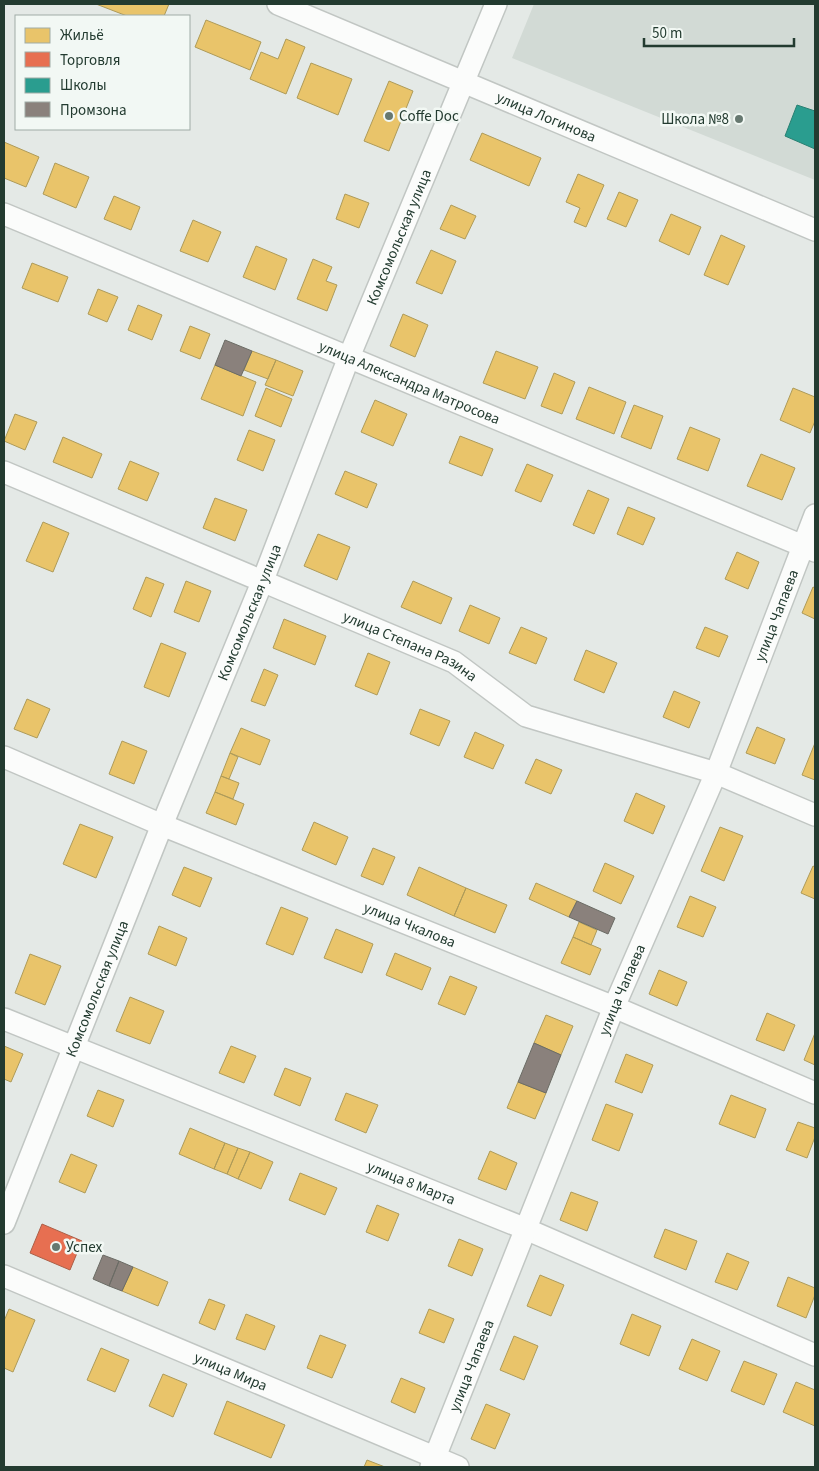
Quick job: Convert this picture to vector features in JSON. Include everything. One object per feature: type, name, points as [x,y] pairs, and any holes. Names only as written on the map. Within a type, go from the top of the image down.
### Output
[{"type":"street","name":"улица Логинова","points":[[278,4],[815,230]]},
{"type":"street","name":"Комсомольская улица","points":[[4,1223],[162,825],[263,580],[349,357],[496,4]]},
{"type":"street","name":"улица Александра Матросова","points":[[4,214],[809,549]]},
{"type":"street","name":"улица Степана Разина","points":[[4,472],[454,662],[526,716],[716,773],[815,815]]},
{"type":"street","name":"улица Чапаева","points":[[433,1462],[614,1007],[716,773],[809,549],[815,515]]},
{"type":"street","name":"улица Чкалова","points":[[4,757],[162,825],[614,1007],[815,1094]]},
{"type":"street","name":"улица 8 Марта","points":[[4,1019],[526,1230],[815,1355]]},
{"type":"street","name":"улица Мира","points":[[4,1276],[433,1462],[458,1467]]},
{"type":"shaded area","name":"Школа №8","points":[[534,4],[815,4],[815,180],[512,58]]},
{"type":"building: Жильё","points":[[96,4],[169,4],[164,15],[124,15]]},
{"type":"building: Жильё","points":[[206,20],[261,42],[250,70],[195,47]]},
{"type":"building: Жильё","points":[[286,39],[305,47],[286,94],[250,79],[261,52],[278,59]]},
{"type":"building: Жильё","points":[[311,63],[352,79],[338,115],[297,98]]},
{"type":"building: Жильё","points":[[389,81],[413,91],[389,151],[364,141]]},
{"type":"building: Жильё","points":[[482,133],[541,158],[529,186],[470,160]]},
{"type":"building: Жильё","points":[[4,142],[39,157],[26,187],[4,178]]},
{"type":"building: Жильё","points":[[55,163],[89,177],[76,208],[43,194]]},
{"type":"building: Жильё","points":[[578,174],[604,185],[586,227],[574,222],[580,208],[566,202]]},
{"type":"building: Жильё","points":[[619,192],[638,200],[626,227],[607,219]]},
{"type":"building: Жильё","points":[[345,194],[369,203],[359,228],[336,219]]},
{"type":"building: Жильё","points":[[114,196],[140,207],[131,230],[104,219]]},
{"type":"building: Жильё","points":[[451,205],[476,216],[465,239],[440,229]]},
{"type":"building: Жильё","points":[[671,214],[701,227],[689,255],[659,241]]},
{"type":"building: Жильё","points":[[193,220],[221,232],[208,262],[180,251]]},
{"type":"building: Жильё","points":[[721,235],[745,246],[728,285],[704,275]]},
{"type":"building: Жильё","points":[[256,246],[287,259],[275,290],[243,277]]},
{"type":"building: Жильё","points":[[431,250],[456,261],[442,294],[416,283]]},
{"type":"building: Жильё","points":[[313,259],[332,267],[326,281],[337,285],[327,311],[297,299]]},
{"type":"building: Жильё","points":[[32,263],[68,277],[58,302],[22,288]]},
{"type":"building: Жильё","points":[[98,289],[118,297],[107,322],[88,314]]},
{"type":"building: Жильё","points":[[138,305],[162,315],[152,340],[128,330]]},
{"type":"building: Жильё","points":[[403,314],[428,325],[415,357],[390,346]]},
{"type":"building: Жильё","points":[[190,326],[210,334],[200,359],[180,351]]},
{"type":"building: Жильё","points":[[252,351],[276,360],[268,379],[244,370]]},
{"type":"building: Жильё","points":[[496,351],[538,367],[525,399],[483,383]]},
{"type":"building: Жильё","points":[[276,360],[303,371],[293,396],[265,385]]},
{"type":"building: Жильё","points":[[215,365],[256,382],[243,416],[201,399]]},
{"type":"building: Жильё","points":[[554,373],[575,382],[562,414],[541,406]]},
{"type":"building: Жильё","points":[[589,387],[626,402],[614,434],[576,419]]},
{"type":"building: Жильё","points":[[266,388],[292,399],[281,427],[255,416]]},
{"type":"building: Жильё","points":[[793,388],[815,397],[815,421],[810,433],[780,420]]},
{"type":"building: Жильё","points":[[375,400],[407,414],[393,446],[361,432]]},
{"type":"building: Жильё","points":[[634,405],[663,416],[651,449],[621,437]]},
{"type":"building: Жильё","points":[[15,414],[37,422],[25,450],[4,441]]},
{"type":"building: Жильё","points":[[690,427],[720,439],[708,471],[677,459]]},
{"type":"building: Жильё","points":[[249,430],[275,440],[263,471],[237,460]]},
{"type":"building: Жильё","points":[[460,436],[493,449],[482,476],[449,463]]},
{"type":"building: Жильё","points":[[63,437],[102,454],[92,478],[53,462]]},
{"type":"building: Жильё","points":[[761,454],[795,468],[782,500],[747,486]]},
{"type":"building: Жильё","points":[[130,461],[159,473],[147,501],[118,489]]},
{"type":"building: Жильё","points":[[527,464],[553,475],[541,502],[515,491]]},
{"type":"building: Жильё","points":[[345,471],[377,484],[367,508],[335,494]]},
{"type":"building: Жильё","points":[[588,490],[609,499],[594,534],[573,525]]},
{"type":"building: Жильё","points":[[215,498],[247,510],[235,541],[203,528]]},
{"type":"building: Жильё","points":[[628,507],[655,518],[643,545],[617,534]]},
{"type":"building: Жильё","points":[[43,522],[69,533],[53,572],[26,561]]},
{"type":"building: Жильё","points":[[318,534],[350,547],[337,580],[304,566]]},
{"type":"building: Жильё","points":[[737,552],[759,562],[748,589],[725,579]]},
{"type":"building: Жильё","points":[[146,577],[164,584],[151,617],[133,609]]},
{"type":"building: Жильё","points":[[186,581],[211,591],[199,622],[174,612]]},
{"type":"building: Жильё","points":[[413,581],[452,598],[441,624],[401,607]]},
{"type":"building: Жильё","points":[[813,587],[815,588],[815,619],[802,613]]},
{"type":"building: Жильё","points":[[470,605],[500,618],[489,644],[459,631]]},
{"type":"building: Жильё","points":[[284,619],[326,636],[315,665],[273,648]]},
{"type":"building: Жильё","points":[[521,627],[547,638],[536,664],[509,653]]},
{"type":"building: Жильё","points":[[705,627],[728,636],[719,657],[696,648]]},
{"type":"building: Жильё","points":[[161,643],[186,653],[169,697],[144,687]]},
{"type":"building: Жильё","points":[[586,650],[617,663],[604,693],[574,680]]},
{"type":"building: Жильё","points":[[368,653],[390,662],[377,695],[355,686]]},
{"type":"building: Жильё","points":[[264,669],[278,675],[265,706],[251,701]]},
{"type":"building: Жильё","points":[[674,691],[700,702],[689,728],[663,717]]},
{"type":"building: Жильё","points":[[27,699],[50,709],[37,738],[14,729]]},
{"type":"building: Жильё","points":[[420,709],[450,721],[439,746],[410,734]]},
{"type":"building: Жильё","points":[[757,727],[785,739],[775,764],[746,753]]},
{"type":"building: Жильё","points":[[241,728],[270,740],[260,765],[230,753]]},
{"type":"building: Жильё","points":[[475,732],[504,745],[493,769],[464,757]]},
{"type":"building: Жильё","points":[[122,741],[147,751],[134,784],[109,774]]},
{"type":"building: Жильё","points":[[815,743],[815,780],[802,775]]},
{"type":"building: Жильё","points":[[230,753],[238,757],[229,779],[221,776]]},
{"type":"building: Жильё","points":[[536,759],[562,770],[551,794],[525,783]]},
{"type":"building: Жильё","points":[[221,776],[239,783],[233,799],[215,792]]},
{"type":"building: Жильё","points":[[215,792],[244,804],[236,825],[206,813]]},
{"type":"building: Жильё","points":[[636,793],[665,806],[653,834],[624,821]]},
{"type":"building: Жильё","points":[[314,822],[348,837],[336,865],[302,850]]},
{"type":"building: Жильё","points":[[80,824],[113,837],[96,878],[63,864]]},
{"type":"building: Жильё","points":[[720,827],[743,836],[724,881],[701,871]]},
{"type":"building: Жильё","points":[[373,848],[395,857],[383,885],[361,876]]},
{"type":"building: Жильё","points":[[605,863],[634,876],[621,904],[593,891]]},
{"type":"building: Жильё","points":[[813,866],[815,867],[815,899],[801,893]]},
{"type":"building: Жильё","points":[[184,867],[212,878],[200,907],[172,895]]},
{"type":"building: Жильё","points":[[419,867],[466,888],[454,916],[407,895]]},
{"type":"building: Жильё","points":[[536,883],[577,901],[569,917],[529,899]]},
{"type":"building: Жильё","points":[[466,888],[507,905],[495,933],[454,916]]},
{"type":"building: Жильё","points":[[690,896],[716,907],[703,937],[677,927]]},
{"type":"building: Жильё","points":[[281,907],[308,918],[293,955],[266,944]]},
{"type":"building: Жильё","points":[[579,922],[597,930],[591,945],[573,937]]},
{"type":"building: Жильё","points":[[159,926],[187,938],[176,966],[148,954]]},
{"type":"building: Жильё","points":[[336,929],[373,944],[362,973],[324,958]]},
{"type":"building: Жильё","points":[[573,937],[601,949],[590,975],[561,963]]},
{"type":"building: Жильё","points":[[395,953],[431,968],[422,990],[386,975]]},
{"type":"building: Жильё","points":[[30,954],[61,966],[45,1005],[15,993]]},
{"type":"building: Жильё","points":[[659,970],[687,982],[677,1006],[649,994]]},
{"type":"building: Жильё","points":[[450,976],[477,987],[465,1015],[438,1004]]},
{"type":"building: Жильё","points":[[130,997],[164,1011],[150,1044],[116,1031]]},
{"type":"building: Жильё","points":[[767,1013],[795,1025],[784,1051],[756,1040]]},
{"type":"building: Жильё","points":[[546,1015],[573,1026],[561,1055],[534,1043]]},
{"type":"building: Жильё","points":[[815,1033],[815,1065],[804,1060]]},
{"type":"building: Жильё","points":[[4,1046],[23,1054],[11,1082],[4,1079]]},
{"type":"building: Жильё","points":[[231,1046],[256,1056],[244,1083],[219,1073]]},
{"type":"building: Жильё","points":[[626,1054],[653,1065],[642,1093],[615,1082]]},
{"type":"building: Жильё","points":[[285,1068],[311,1078],[300,1106],[274,1095]]},
{"type":"building: Жильё","points":[[518,1082],[546,1093],[535,1119],[507,1108]]},
{"type":"building: Жильё","points":[[98,1090],[124,1100],[113,1127],[87,1116]]},
{"type":"building: Жильё","points":[[346,1093],[378,1105],[366,1133],[335,1120]]},
{"type":"building: Жильё","points":[[731,1095],[766,1109],[755,1138],[719,1124]]},
{"type":"building: Жильё","points":[[606,1104],[633,1114],[619,1151],[592,1140]]},
{"type":"building: Жильё","points":[[798,1122],[815,1128],[815,1137],[807,1158],[786,1150]]},
{"type":"building: Жильё","points":[[190,1128],[225,1143],[214,1169],[179,1154]]},
{"type":"building: Жильё","points":[[225,1143],[238,1148],[227,1174],[214,1169]]},
{"type":"building: Жильё","points":[[238,1148],[250,1152],[238,1179],[227,1174]]},
{"type":"building: Жильё","points":[[490,1151],[517,1163],[506,1190],[478,1179]]},
{"type":"building: Жильё","points":[[250,1152],[273,1162],[261,1189],[238,1179]]},
{"type":"building: Жильё","points":[[71,1154],[97,1165],[85,1193],[59,1182]]},
{"type":"building: Жильё","points":[[300,1173],[337,1188],[325,1215],[289,1200]]},
{"type":"building: Жильё","points":[[571,1192],[598,1202],[587,1231],[560,1220]]},
{"type":"building: Жильё","points":[[377,1205],[399,1214],[388,1241],[366,1232]]},
{"type":"building: Жильё","points":[[665,1229],[697,1241],[686,1270],[654,1257]]},
{"type":"building: Жильё","points":[[459,1239],[483,1249],[472,1276],[448,1266]]},
{"type":"building: Жильё","points":[[727,1253],[749,1262],[737,1290],[715,1282]]},
{"type":"building: Жильё","points":[[133,1267],[168,1282],[158,1306],[122,1291]]},
{"type":"building: Жильё","points":[[540,1275],[564,1285],[551,1316],[527,1306]]},
{"type":"building: Жильё","points":[[788,1277],[815,1288],[815,1295],[806,1318],[777,1306]]},
{"type":"building: Жильё","points":[[209,1299],[225,1305],[215,1330],[199,1323]]},
{"type":"building: Жильё","points":[[9,1309],[35,1320],[13,1372],[4,1368],[4,1321]]},
{"type":"building: Жильё","points":[[429,1309],[454,1319],[444,1343],[419,1333]]},
{"type":"building: Жильё","points":[[246,1314],[275,1326],[265,1350],[236,1339]]},
{"type":"building: Жильё","points":[[632,1314],[661,1326],[649,1356],[620,1344]]},
{"type":"building: Жильё","points":[[320,1335],[346,1345],[332,1378],[307,1368]]},
{"type":"building: Жильё","points":[[514,1336],[538,1346],[524,1380],[500,1370]]},
{"type":"building: Жильё","points":[[692,1339],[720,1351],[707,1381],[679,1369]]},
{"type":"building: Жильё","points":[[101,1348],[129,1360],[115,1392],[87,1380]]},
{"type":"building: Жильё","points":[[744,1361],[777,1374],[764,1405],[731,1391]]},
{"type":"building: Жильё","points":[[163,1374],[187,1384],[173,1417],[149,1406]]},
{"type":"building: Жильё","points":[[401,1378],[425,1388],[415,1413],[391,1402]]},
{"type":"building: Жильё","points":[[796,1382],[815,1390],[815,1426],[783,1412]]},
{"type":"building: Жильё","points":[[227,1401],[285,1425],[271,1458],[214,1434]]},
{"type":"building: Жильё","points":[[486,1404],[510,1414],[495,1449],[471,1439]]},
{"type":"building: Жильё","points":[[367,1460],[385,1467],[364,1467]]},
{"type":"building: Торговля","points":[[42,1224],[82,1241],[70,1270],[30,1253]]},
{"type":"building: Школы","points":[[797,105],[815,111],[815,149],[785,136]]},
{"type":"building: Промзона","points":[[225,340],[252,351],[241,376],[215,365]]},
{"type":"building: Промзона","points":[[577,901],[615,918],[608,934],[569,917]]},
{"type":"building: Промзона","points":[[534,1043],[561,1055],[546,1093],[518,1082]]},
{"type":"building: Промзона","points":[[103,1255],[119,1261],[109,1286],[93,1279]]},
{"type":"building: Промзона","points":[[119,1261],[133,1267],[122,1291],[109,1286]]},
{"type":"place","name":"Coffe Doc","points":[[389,116]]},
{"type":"place","name":"Школа №8","points":[[739,119]]},
{"type":"place","name":"Успех","points":[[56,1247]]}]
